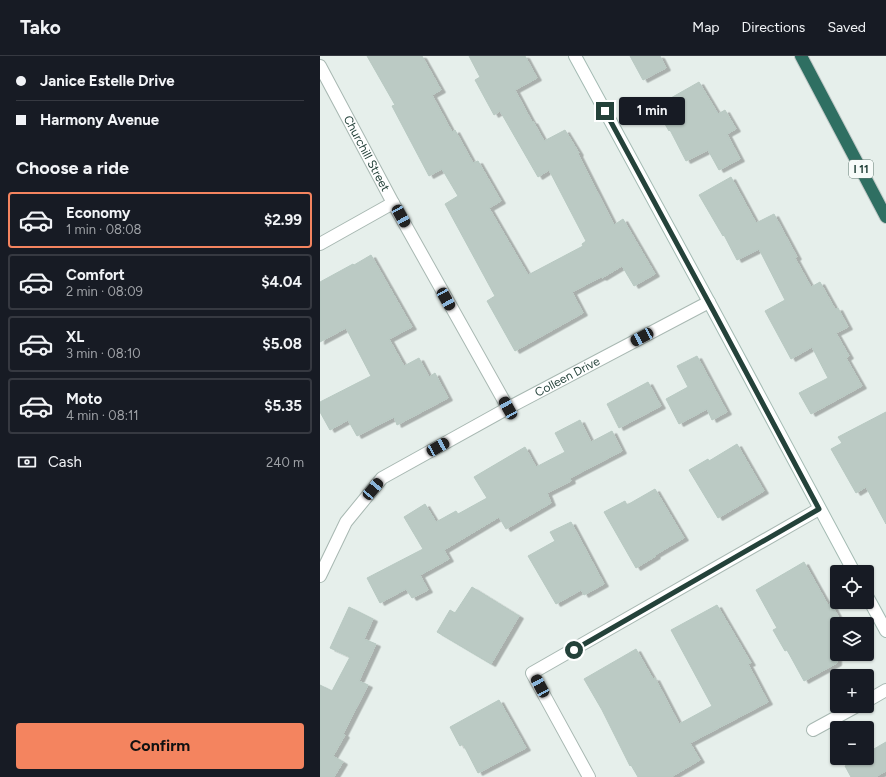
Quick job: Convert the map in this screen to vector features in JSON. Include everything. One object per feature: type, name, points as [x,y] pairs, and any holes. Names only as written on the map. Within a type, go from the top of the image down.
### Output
[{"type":"highway","name":"I 11","points":[[801,56],[886,216]]},
{"type":"street","points":[[575,56],[850,565]]},
{"type":"street","name":"Churchill Street","points":[[320,66],[393,203],[508,408]]},
{"type":"street","points":[[320,244],[393,203]]},
{"type":"street","name":"Colleen Drive","points":[[320,576],[346,522],[382,478],[508,408],[709,302]]},
{"type":"street","points":[[589,777],[532,673],[819,509]]},
{"type":"street","points":[[874,609],[886,631]]},
{"type":"street","points":[[874,697],[886,690]]},
{"type":"street","points":[[814,730],[844,713]]},
{"type":"building","points":[[367,56],[422,56],[441,90],[432,95],[452,132],[455,130],[473,163],[478,161],[501,201],[489,208],[528,275],[583,246],[582,244],[586,241],[549,170],[538,177],[500,111],[494,115],[475,80],[480,77],[469,56],[525,56],[537,78],[515,90],[532,122],[533,121],[544,141],[565,130],[579,153],[578,154],[614,225],[623,219],[655,274],[634,286],[622,266],[602,278],[601,277],[572,292],[583,313],[515,351],[487,301],[495,296],[445,204],[458,196],[442,169],[429,176],[392,106],[395,105]]},
{"type":"building","points":[[630,56],[660,56],[666,68],[643,80]]},
{"type":"building","points":[[699,82],[718,114],[725,110],[736,129],[727,134],[740,159],[719,170],[708,150],[686,161],[670,130],[669,131],[655,107]]},
{"type":"building","points":[[731,177],[756,223],[774,214],[811,287],[820,282],[835,309],[838,308],[848,327],[836,333],[849,356],[846,358],[862,386],[811,414],[799,393],[828,378],[812,347],[791,359],[765,311],[785,300],[759,249],[737,260],[724,235],[723,236],[699,195]]},
{"type":"building","points":[[371,255],[412,327],[389,339],[404,366],[419,358],[429,377],[435,373],[448,398],[397,425],[394,417],[357,436],[348,420],[330,430],[320,412],[320,402],[371,376],[346,328],[320,342],[320,282]]},
{"type":"building","points":[[697,356],[727,412],[712,420],[707,409],[679,424],[666,399],[688,387],[677,366]]},
{"type":"building","points":[[648,382],[661,406],[619,428],[607,404]]},
{"type":"building","points":[[886,412],[886,524],[866,487],[856,493],[831,449],[842,443],[838,437]]},
{"type":"building","points":[[580,420],[591,442],[612,431],[622,451],[570,478],[571,481],[547,493],[551,503],[506,529],[499,517],[444,550],[449,559],[420,575],[428,590],[412,598],[406,589],[380,603],[367,578],[423,549],[404,517],[425,504],[436,522],[456,511],[458,514],[487,498],[474,477],[525,447],[536,467],[565,452],[555,433]]},
{"type":"building","points":[[737,444],[764,491],[718,518],[689,470],[708,459],[709,461]]},
{"type":"building","points":[[655,489],[684,538],[636,568],[604,512],[625,501],[627,505]]},
{"type":"building","points":[[571,522],[604,584],[584,595],[581,590],[556,604],[528,556],[555,541],[550,532]]},
{"type":"building","points":[[804,562],[828,605],[830,604],[830,609],[834,609],[838,617],[830,617],[830,661],[837,661],[837,663],[804,681],[787,650],[785,651],[773,630],[777,628],[756,590]]},
{"type":"building","points":[[472,587],[519,616],[491,664],[437,632],[450,610],[455,613]]},
{"type":"building","points":[[717,605],[751,663],[748,664],[768,702],[690,743],[700,760],[671,777],[638,777],[631,765],[630,766],[602,710],[584,679],[636,649],[653,679],[655,678],[679,724],[712,706],[671,630]]},
{"type":"building","points":[[349,607],[373,619],[364,639],[376,644],[359,681],[368,685],[343,734],[345,735],[333,756],[343,762],[334,777],[320,777],[320,685],[332,691],[350,657],[330,648]]},
{"type":"building","points":[[499,700],[526,748],[478,773],[463,744],[460,746],[450,727]]},
{"type":"building","points":[[886,742],[886,771],[875,777],[851,777],[845,766],[874,765],[874,749]]},
{"type":"route","points":[[574,650],[819,509],[605,111]]}]
